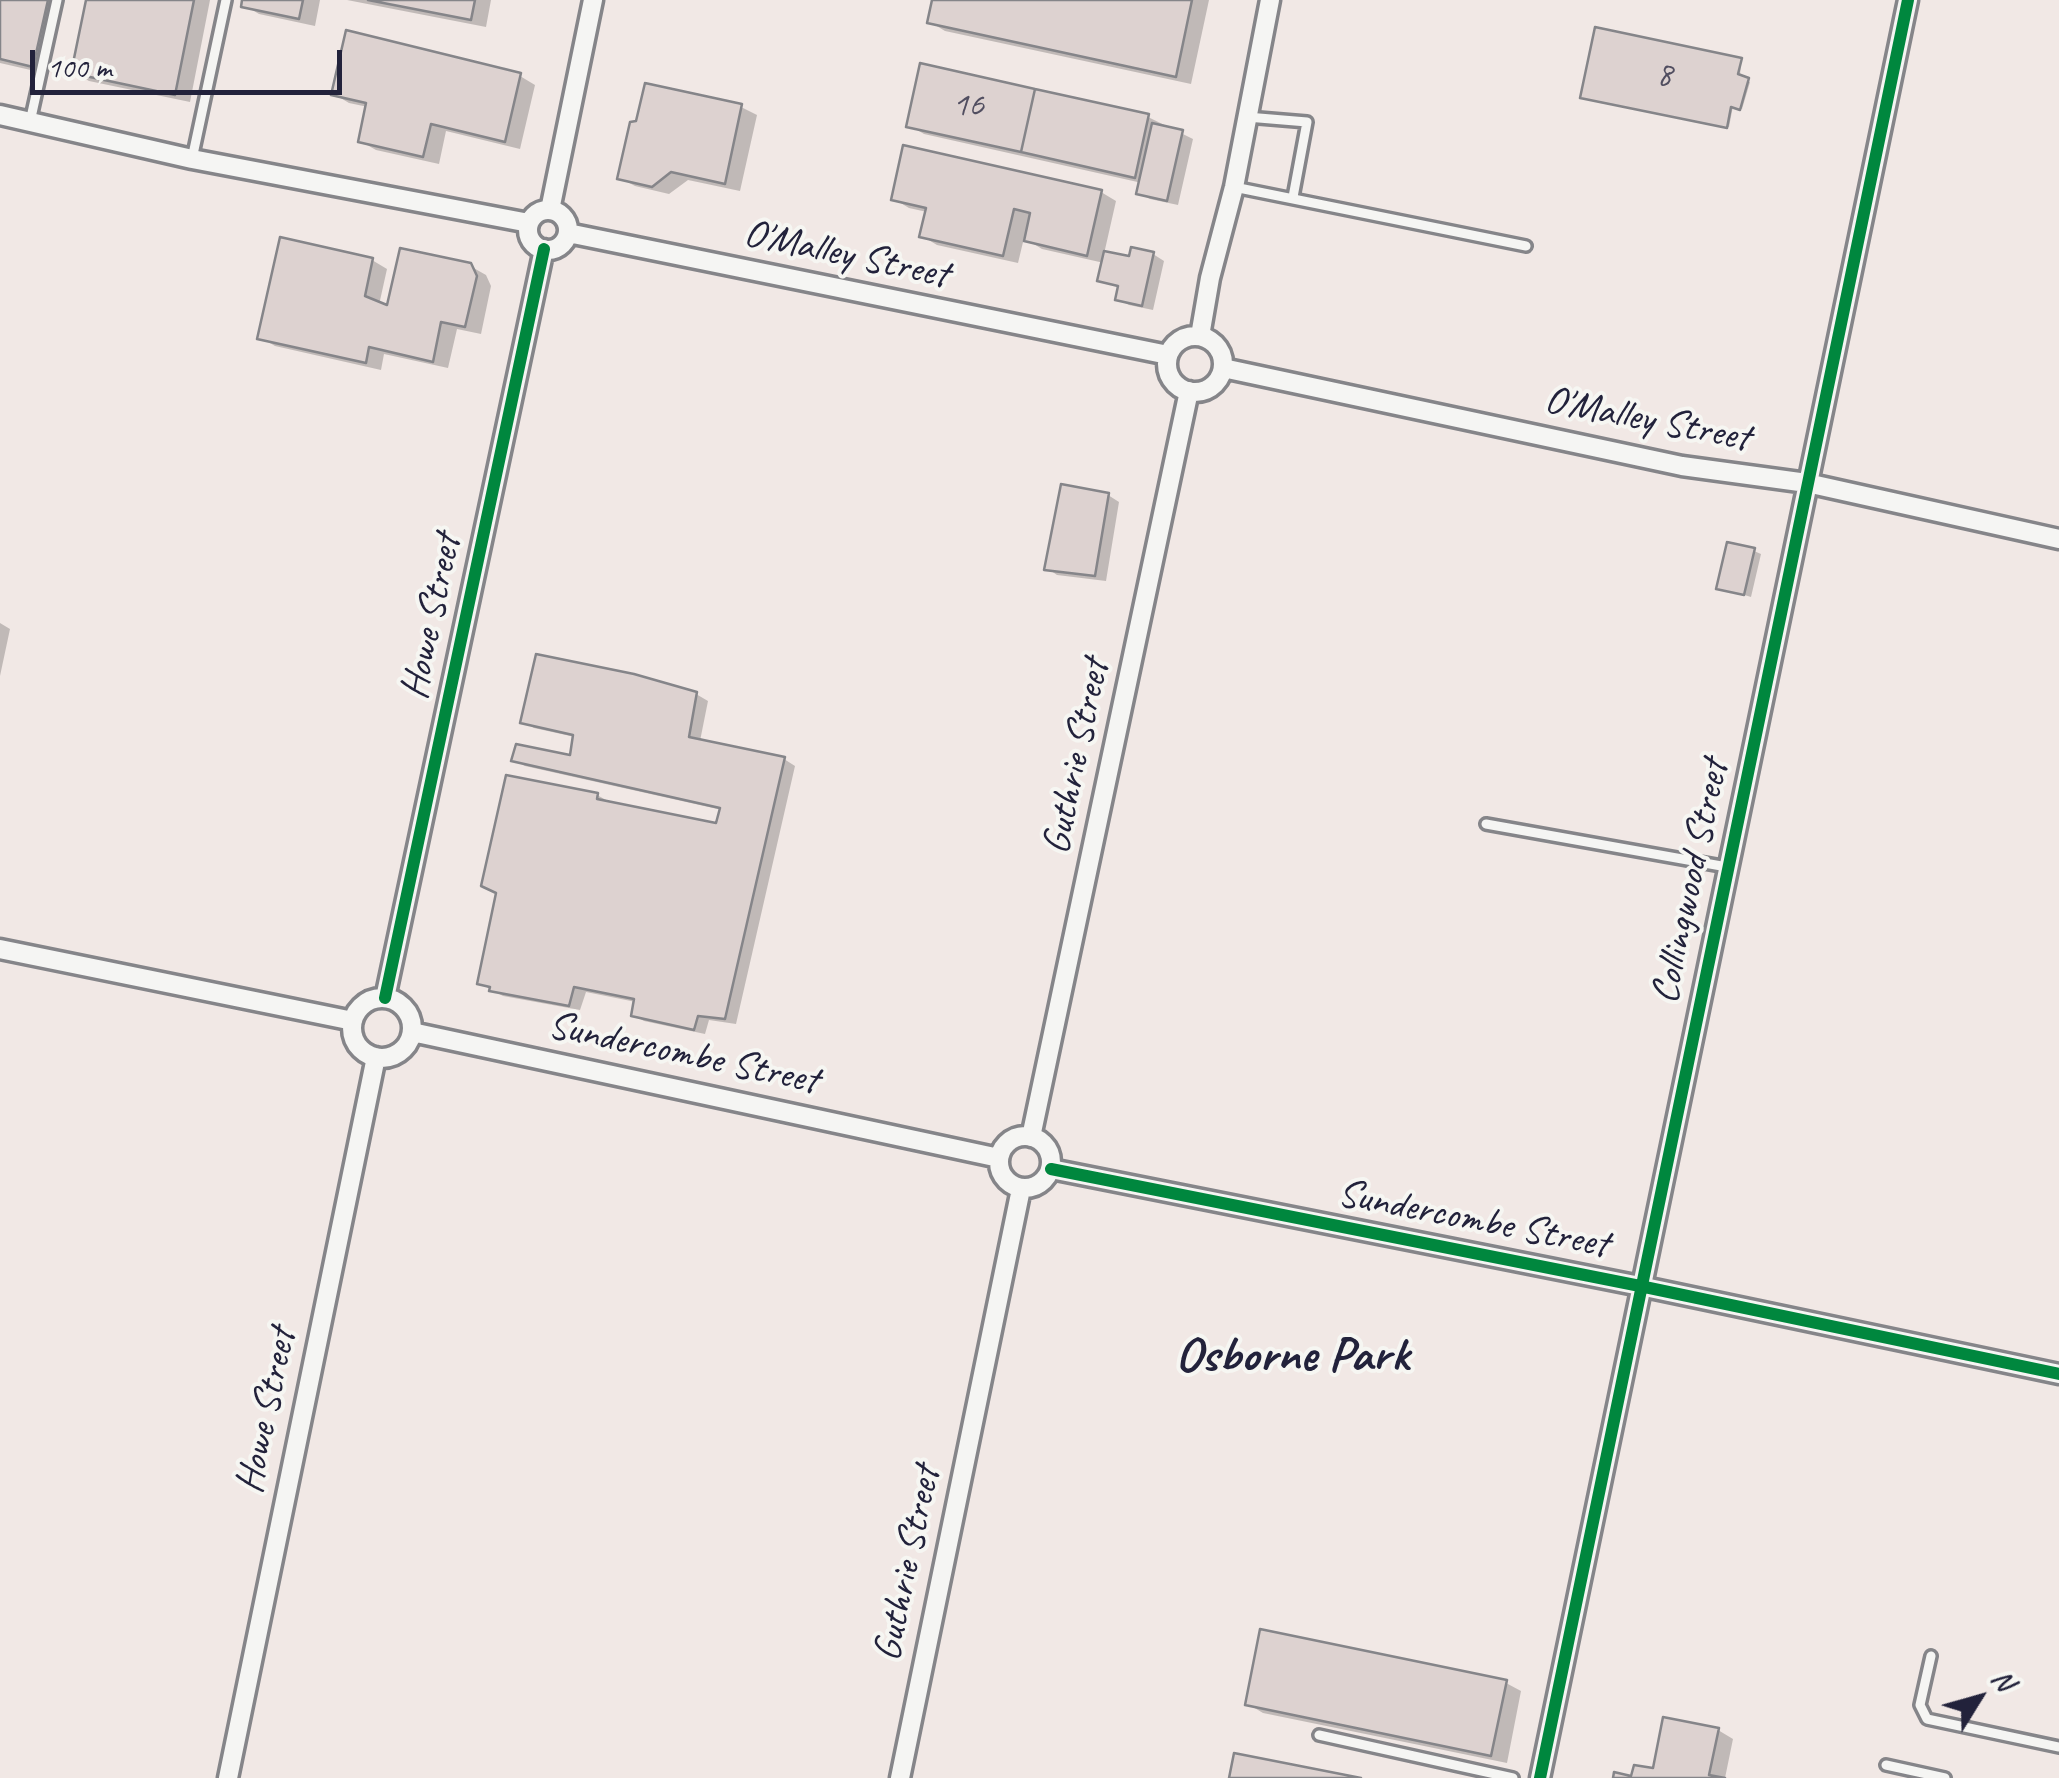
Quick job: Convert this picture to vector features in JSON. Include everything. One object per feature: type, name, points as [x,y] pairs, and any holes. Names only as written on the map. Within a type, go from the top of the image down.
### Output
[{"type":"street","points":[[550,210],[593,0]]},
{"type":"street","points":[[1200,336],[1270,0]]},
{"type":"street","name":"Collingwood Street","points":[[1540,1778],[1908,0]]},
{"type":"street","points":[[0,116],[192,160],[529,223]]},
{"type":"street","points":[[550,210],[562,215],[568,233],[556,248],[544,249],[529,236],[529,223],[537,213],[550,210]]},
{"type":"street","name":"O'Malley Street","points":[[568,233],[1168,356]]},
{"type":"street","name":"Howe Street","points":[[385,998],[544,249]]},
{"type":"street","points":[[1200,336],[1215,344],[1223,368],[1214,384],[1189,391],[1169,373],[1168,356],[1178,342],[1200,336]]},
{"type":"street","name":"O'Malley Street","points":[[1223,368],[1682,466],[1807,483],[2059,539]]},
{"type":"street","name":"Guthrie Street","points":[[1031,1137],[1189,391]]},
{"type":"street","points":[[0,950],[353,1021]]},
{"type":"street","points":[[385,998],[402,1006],[412,1022],[412,1032],[399,1053],[376,1057],[359,1048],[352,1031],[353,1021],[368,1001],[385,998]]},
{"type":"street","name":"Sundercombe Street","points":[[412,1032],[999,1158]]},
{"type":"street","name":"Howe Street","points":[[228,1778],[376,1057]]},
{"type":"street","points":[[1031,1137],[1045,1145],[1051,1169],[1040,1184],[1022,1189],[1006,1182],[999,1158],[1010,1140],[1031,1137]]},
{"type":"street","name":"Sundercombe Street","points":[[1051,1169],[2059,1374]]},
{"type":"street","name":"Guthrie Street","points":[[900,1778],[1022,1189]]},
{"type":"lane","points":[[30,122],[57,0]]},
{"type":"lane","points":[[192,160],[226,0]]},
{"type":"lane","points":[[1246,116],[1307,122],[1292,197]]},
{"type":"lane","points":[[1234,187],[1526,246]]},
{"type":"lane","points":[[1486,824],[1727,868]]},
{"type":"lane","points":[[1931,1656],[1920,1705],[1927,1718],[2059,1747]]},
{"type":"lane","points":[[1319,1735],[1513,1778]]},
{"type":"lane","points":[[1886,1764],[1944,1778]]},
{"type":"shaded area","name":"Osborne Park","points":[[0,0],[2059,0],[2059,1778],[0,1778]]},
{"type":"building","points":[[0,0],[48,0],[33,67],[0,59]]},
{"type":"building","points":[[86,0],[194,0],[175,95],[71,73]]},
{"type":"building","points":[[242,0],[303,0],[299,19],[241,7]]},
{"type":"building","points":[[368,0],[475,0],[471,20]]},
{"type":"building","points":[[932,0],[1192,0],[1176,77],[927,23]]},
{"type":"building","points":[[1595,27],[1742,58],[1738,74],[1749,78],[1740,110],[1731,107],[1727,128],[1580,98]]},
{"type":"building","points":[[346,30],[521,73],[505,142],[431,124],[423,157],[358,142],[366,103],[331,95]]},
{"type":"building","points":[[920,63],[1035,89],[1021,152],[906,127]]},
{"type":"building","points":[[645,83],[742,104],[725,184],[671,172],[652,187],[617,179],[630,122],[636,121]]},
{"type":"building","points":[[1035,89],[1149,114],[1135,178],[1021,152]]},
{"type":"building","points":[[1152,123],[1183,130],[1167,201],[1136,194]]},
{"type":"building","points":[[903,145],[1102,190],[1087,256],[1024,241],[1030,213],[1014,209],[1003,256],[919,237],[926,208],[891,200]]},
{"type":"building","points":[[280,237],[373,258],[365,296],[387,305],[400,248],[471,263],[477,276],[465,327],[441,322],[433,362],[369,347],[366,363],[257,339]]},
{"type":"building","points":[[1131,247],[1154,252],[1142,306],[1115,300],[1118,286],[1097,281],[1104,251],[1129,256]]},
{"type":"building","points":[[1061,484],[1109,493],[1095,576],[1044,570]]},
{"type":"building","points":[[1727,542],[1755,548],[1744,595],[1716,589]]},
{"type":"building","points":[[536,654],[634,674],[697,692],[689,737],[785,757],[725,1019],[698,1016],[694,1030],[631,1016],[634,999],[574,987],[569,1006],[489,991],[490,987],[477,984],[496,893],[481,886],[506,775],[598,793],[597,799],[716,823],[720,808],[511,761],[516,744],[570,755],[573,735],[520,723]]},
{"type":"building","points":[[1260,1629],[1507,1680],[1491,1756],[1245,1705]]},
{"type":"building","points":[[1663,1717],[1719,1728],[1709,1775],[1725,1778],[1613,1778],[1614,1772],[1631,1776],[1634,1765],[1653,1768]]},
{"type":"building","points":[[1234,1753],[1361,1778],[1229,1778]]},
{"type":"cycle path","points":[[1540,1778],[1908,0]]},
{"type":"cycle path","points":[[385,998],[544,249]]},
{"type":"cycle path","points":[[1051,1169],[2059,1374]]},
{"type":"district","name":"Osborne Park","points":[[1292,1357]]}]
